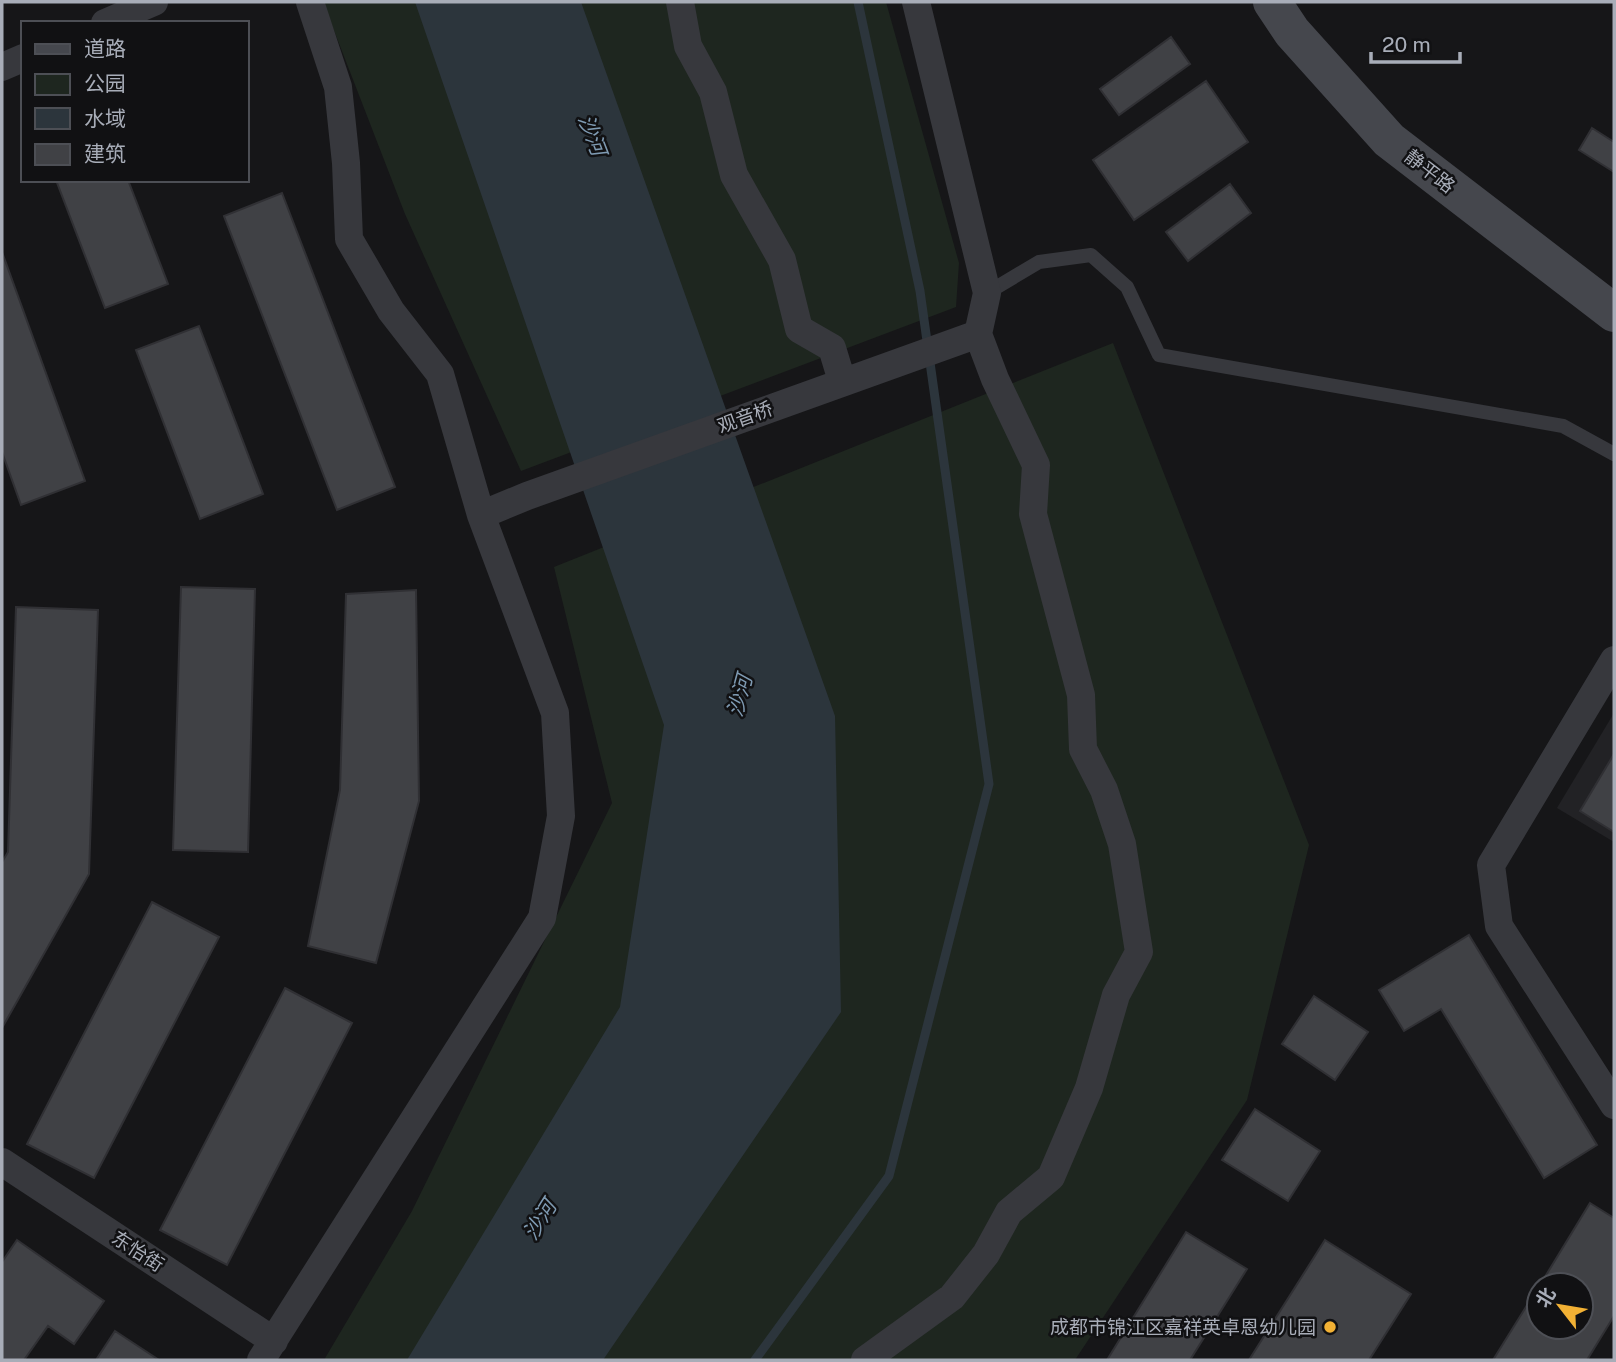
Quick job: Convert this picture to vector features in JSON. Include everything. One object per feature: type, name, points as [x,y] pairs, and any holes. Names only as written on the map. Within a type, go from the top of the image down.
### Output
[{"type":"street","points":[[111,21],[154,2]]},
{"type":"street","points":[[267,1351],[542,918],[561,816],[555,713],[481,515],[440,374],[391,311],[349,239],[346,163],[338,87],[310,2]]},
{"type":"street","points":[[680,2],[688,46],[713,92],[734,175],[782,260],[799,330],[832,348],[842,382]]},
{"type":"street","points":[[865,1360],[952,1297],[986,1254],[1009,1212],[1051,1177],[1089,1088],[1116,995],[1139,952],[1122,844],[1104,790],[1083,749],[1081,695],[1033,514],[1036,465],[971,336],[987,293],[916,2]]},
{"type":"street","name":"静平路","points":[[1272,2],[1292,32],[1389,139],[1614,313]]},
{"type":"street","points":[[2,67],[21,59]]},
{"type":"street","name":"观音桥","points":[[481,515],[971,336]]},
{"type":"street","points":[[1614,660],[1491,865],[1499,926],[1614,1105]]},
{"type":"street","name":"东怡街","points":[[2,1162],[267,1351]]},
{"type":"lane","points":[[987,293],[1039,262],[1091,255],[1127,288],[1159,355],[1563,426],[1614,454]]},
{"type":"shaded area","points":[[1614,713],[1614,842],[1557,808]]},
{"type":"green space","points":[[323,2],[886,2],[959,263],[956,307],[521,471],[405,214]]},
{"type":"green space","points":[[1113,343],[1309,845],[1247,1100],[1075,1360],[324,1360],[412,1211],[612,803],[554,567]]},
{"type":"water","name":"沙河","points":[[415,2],[581,2],[835,716],[841,1012],[603,1360],[407,1360],[620,1007],[664,725]]},
{"type":"building","points":[[1171,37],[1190,64],[1119,115],[1100,89]]},
{"type":"building","points":[[1206,81],[1248,142],[1134,220],[1093,160]]},
{"type":"building","points":[[1592,128],[1614,142],[1614,172],[1579,150]]},
{"type":"building","points":[[57,182],[129,182],[168,284],[105,308]]},
{"type":"building","points":[[1230,184],[1251,213],[1188,261],[1166,232]]},
{"type":"building","points":[[282,193],[395,487],[337,510],[224,216]]},
{"type":"building","points":[[2,252],[85,481],[21,505],[2,452]]},
{"type":"building","points":[[199,326],[263,494],[200,519],[136,350]]},
{"type":"building","points":[[181,587],[255,589],[248,852],[173,850]]},
{"type":"building","points":[[416,590],[419,801],[376,963],[308,946],[340,790],[346,594]]},
{"type":"building","points":[[16,607],[98,610],[89,874],[2,1028],[2,862],[8,852]]},
{"type":"building","points":[[1614,754],[1614,832],[1580,811]]},
{"type":"building","points":[[152,902],[219,937],[94,1178],[27,1144]]},
{"type":"building","points":[[1469,935],[1597,1145],[1544,1178],[1441,1009],[1404,1031],[1379,990]]},
{"type":"building","points":[[285,988],[352,1023],[227,1265],[160,1230]]},
{"type":"building","points":[[1314,996],[1368,1032],[1335,1080],[1282,1044]]},
{"type":"building","points":[[1255,1109],[1320,1151],[1288,1201],[1222,1160]]},
{"type":"building","points":[[1590,1203],[1614,1218],[1614,1316],[1587,1360],[1493,1360],[1525,1309],[1525,1341],[1595,1341],[1595,1271],[1549,1271]]},
{"type":"building","points":[[1186,1232],[1247,1269],[1190,1360],[1107,1360]]},
{"type":"building","points":[[17,1240],[104,1301],[74,1344],[48,1326],[24,1360],[2,1360],[2,1262]]},
{"type":"building","name":"成都市锦江区嘉祥英卓恩幼儿园","points":[[1325,1240],[1411,1294],[1369,1360],[1249,1360]]},
{"type":"building","points":[[115,1331],[159,1360],[96,1360]]},
{"type":"waterway","points":[[755,1360],[889,1176],[989,784],[920,291],[858,2]]},
{"type":"place","name":"成都市锦江区嘉祥英卓恩幼儿园","points":[[1330,1327]]}]
